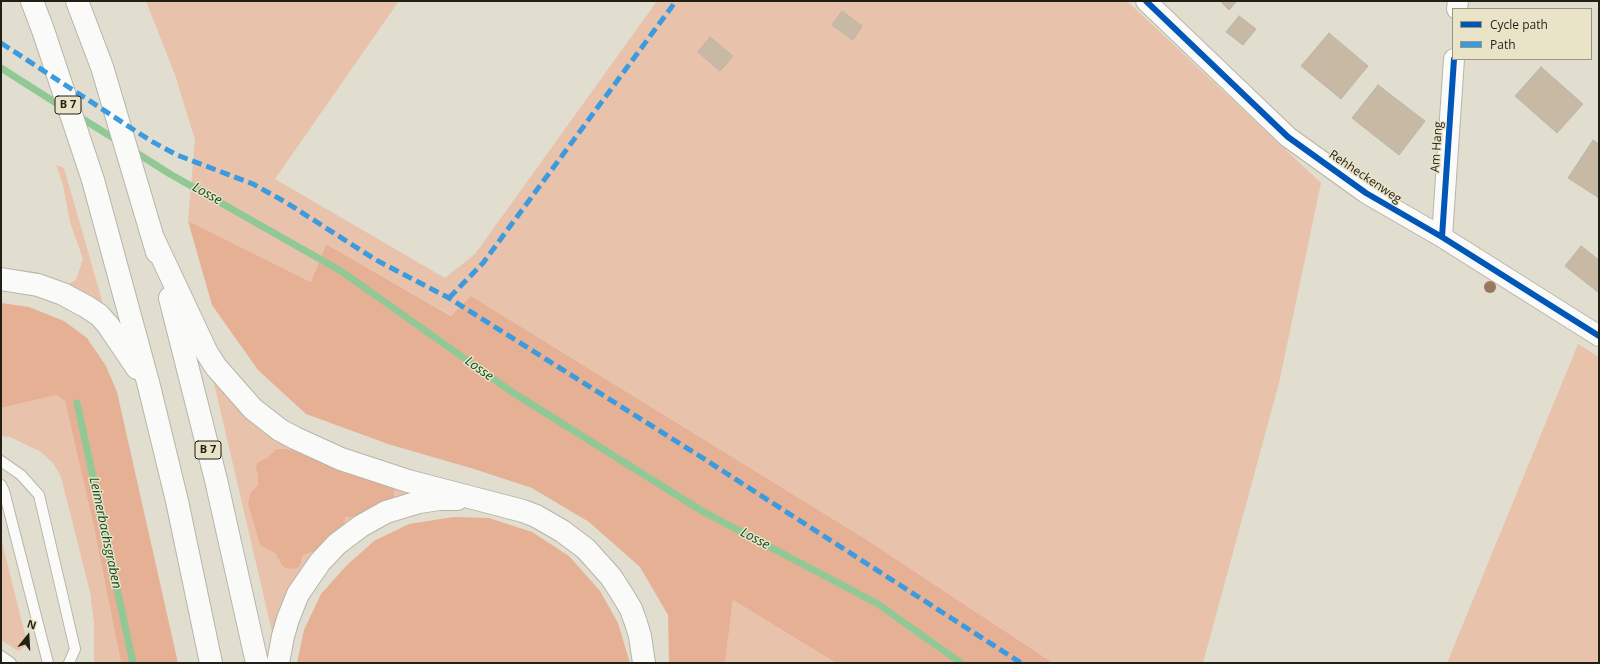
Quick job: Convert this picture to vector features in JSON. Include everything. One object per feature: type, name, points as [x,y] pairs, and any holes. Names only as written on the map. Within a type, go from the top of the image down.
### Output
[{"type":"highway","name":"B 7","points":[[32,1],[93,180],[149,386],[177,501],[211,663]]},
{"type":"highway","name":"B 7","points":[[77,1],[102,67],[153,238],[216,480],[257,663]]},
{"type":"highway","points":[[153,238],[207,353],[216,367],[240,396],[266,420],[295,438],[342,459],[408,481],[489,501],[536,516],[562,531],[586,549],[611,578],[631,609],[640,636],[644,663]]},
{"type":"highway","points":[[1,279],[22,282],[50,289],[76,300],[93,311],[104,320],[117,336],[149,386]]},
{"type":"highway","points":[[278,663],[284,630],[292,605],[298,594],[328,554],[349,535],[361,526],[386,512],[419,502],[438,499],[470,499],[489,501]]},
{"type":"street","name":"Rehheckenweg","points":[[1146,1],[1288,137],[1366,193],[1442,237],[1599,336]]},
{"type":"street","name":"Am Hang","points":[[1442,237],[1454,60]]},
{"type":"lane","points":[[1,461],[21,475],[39,495],[75,648],[69,663]]},
{"type":"lane","points":[[1,485],[4,491],[48,663]]},
{"type":"lane","points":[[1,656],[11,663]]},
{"type":"shaded area","points":[[146,1],[399,1],[275,179],[445,278],[475,254],[657,1],[1127,1],[1321,183],[1279,383],[1203,663],[1053,663],[867,540],[471,296],[452,316],[326,244],[311,282],[188,221],[195,140],[175,75]]},
{"type":"shaded area","points":[[56,165],[64,168],[105,311],[1,276],[1,268],[36,272],[63,283],[70,283],[76,280],[83,259],[70,222],[63,185]]},
{"type":"shaded area","points":[[188,221],[311,282],[326,244],[451,316],[471,296],[867,540],[1053,663],[836,663],[733,600],[725,663],[669,663],[668,615],[640,567],[589,522],[532,488],[474,469],[388,444],[306,414],[258,370],[212,305]]},
{"type":"shaded area","points":[[1,303],[29,307],[64,321],[87,338],[106,366],[117,392],[178,663],[121,663],[93,523],[65,401],[56,395],[1,408]]},
{"type":"shaded area","points":[[1578,344],[1599,357],[1599,663],[1447,663]]},
{"type":"shaded area","points":[[213,379],[247,408],[433,489],[362,522],[273,636]],"holes":[[[276,449],[287,449],[309,455],[365,512],[360,513],[356,517],[345,517],[319,550],[303,555],[302,560],[281,564],[276,554],[260,545],[248,504],[250,493],[258,485],[258,474],[256,469],[262,460],[267,458]]]},
{"type":"shaded area","points":[[56,395],[65,401],[93,523],[121,663],[94,663],[94,623],[90,592],[61,477],[53,463],[41,452],[10,437],[1,436],[1,408]]},
{"type":"shaded area","points":[[276,449],[287,449],[309,455],[390,485],[394,490],[394,496],[390,500],[360,513],[356,517],[345,517],[344,528],[319,550],[303,555],[300,565],[296,569],[285,568],[281,564],[276,554],[260,545],[248,504],[250,493],[258,485],[258,474],[256,469],[257,463],[267,458]]},
{"type":"shaded area","points":[[453,517],[489,518],[532,532],[569,556],[600,591],[618,623],[630,663],[297,663],[304,630],[321,594],[347,565],[374,541],[409,524]]},
{"type":"shaded area","points":[[1,538],[26,638],[25,647],[18,651],[1,640]]},
{"type":"shaded area","points":[[733,600],[836,663],[725,663]]},
{"type":"building","points":[[1220,1],[1237,1],[1229,10]]},
{"type":"building","points":[[842,11],[862,26],[853,40],[832,25]]},
{"type":"building","points":[[1239,16],[1256,29],[1243,45],[1226,32]]},
{"type":"building","points":[[1329,33],[1368,66],[1341,99],[1301,66]]},
{"type":"building","points":[[710,37],[733,56],[720,71],[698,52]]},
{"type":"building","points":[[1541,67],[1583,104],[1557,133],[1515,96]]},
{"type":"building","points":[[1378,85],[1425,121],[1399,155],[1352,118]]},
{"type":"building","points":[[1593,140],[1599,144],[1599,198],[1568,178]]},
{"type":"building","points":[[1581,246],[1599,260],[1599,293],[1565,266]]},
{"type":"waterway","name":"Losse","points":[[1,68],[64,108]]},
{"type":"waterway","name":"Losse","points":[[78,116],[118,141]]},
{"type":"waterway","name":"Losse","points":[[132,150],[170,174],[341,271],[512,392],[702,511],[878,604],[961,663]]},
{"type":"waterway","name":"Leimerbachsgraben","points":[[77,403],[133,663]]},
{"type":"marked path","points":[[449,298],[483,263],[676,1]]},
{"type":"marked path","points":[[1,43],[151,141],[177,155],[253,184],[287,203],[376,260],[449,298],[698,455],[1021,663]]},
{"type":"cycle path","points":[[1146,1],[1288,137],[1366,193],[1442,237],[1599,336]]},
{"type":"cycle path","points":[[1442,237],[1454,60]]}]
